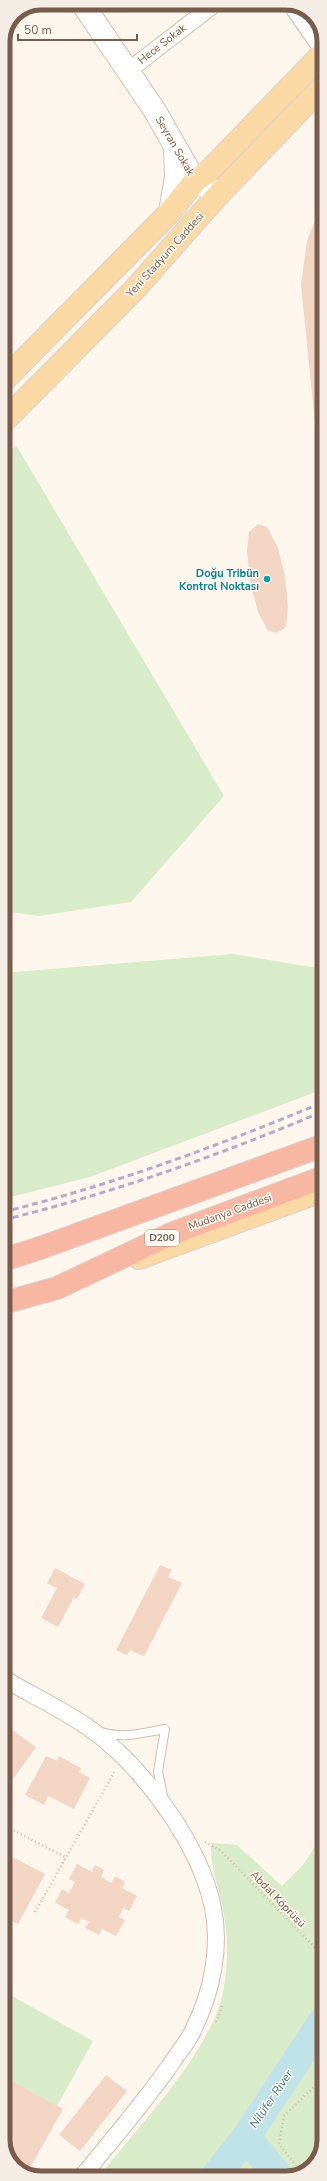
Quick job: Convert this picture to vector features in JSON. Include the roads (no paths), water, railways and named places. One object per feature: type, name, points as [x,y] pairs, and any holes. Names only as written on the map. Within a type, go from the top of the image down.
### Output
[{"type":"highway","points":[[10,1258],[317,1148]]},
{"type":"highway","name":"Mudanya Caddesi","points":[[10,1301],[58,1288],[171,1234],[317,1181]]},
{"type":"main road","points":[[10,374],[170,212],[202,177],[317,59]]},
{"type":"main road","name":"Yeni Stadyum Caddesi","points":[[10,415],[134,290],[219,194],[317,92]]},
{"type":"main road","points":[[58,1288],[317,1193]]},
{"type":"street","name":"Seyran Sokak","points":[[87,10],[202,177]]},
{"type":"street","name":"Hece Sokak","points":[[128,71],[207,10]]},
{"type":"street","points":[[296,11],[317,42]]},
{"type":"street","name":"Seyran Sokak","points":[[155,111],[175,143],[202,177]]},
{"type":"street","points":[[170,212],[176,177],[175,143]]},
{"type":"street","points":[[202,177],[219,194]]},
{"type":"street","points":[[10,1682],[88,1728],[124,1757],[165,1806],[190,1849],[203,1877],[213,1908],[216,1945],[210,1986],[194,2029],[166,2072],[87,2171]]},
{"type":"lane","points":[[88,1728],[113,1736],[137,1735],[165,1728],[158,1772],[165,1806]]},
{"type":"waterway","name":"Nilüfer River","points":[[219,2171],[246,2137],[317,2030]]},
{"type":"waterway","points":[[246,2137],[274,2171]]},
{"type":"railway","points":[[10,1210],[125,1177],[166,1163],[245,1134],[317,1105]]},
{"type":"railway","points":[[10,1218],[85,1198],[166,1172],[245,1143],[317,1114]]},
{"type":"place","name":"Doğu Tribün Kontrol Noktası","points":[[267,579]]}]
